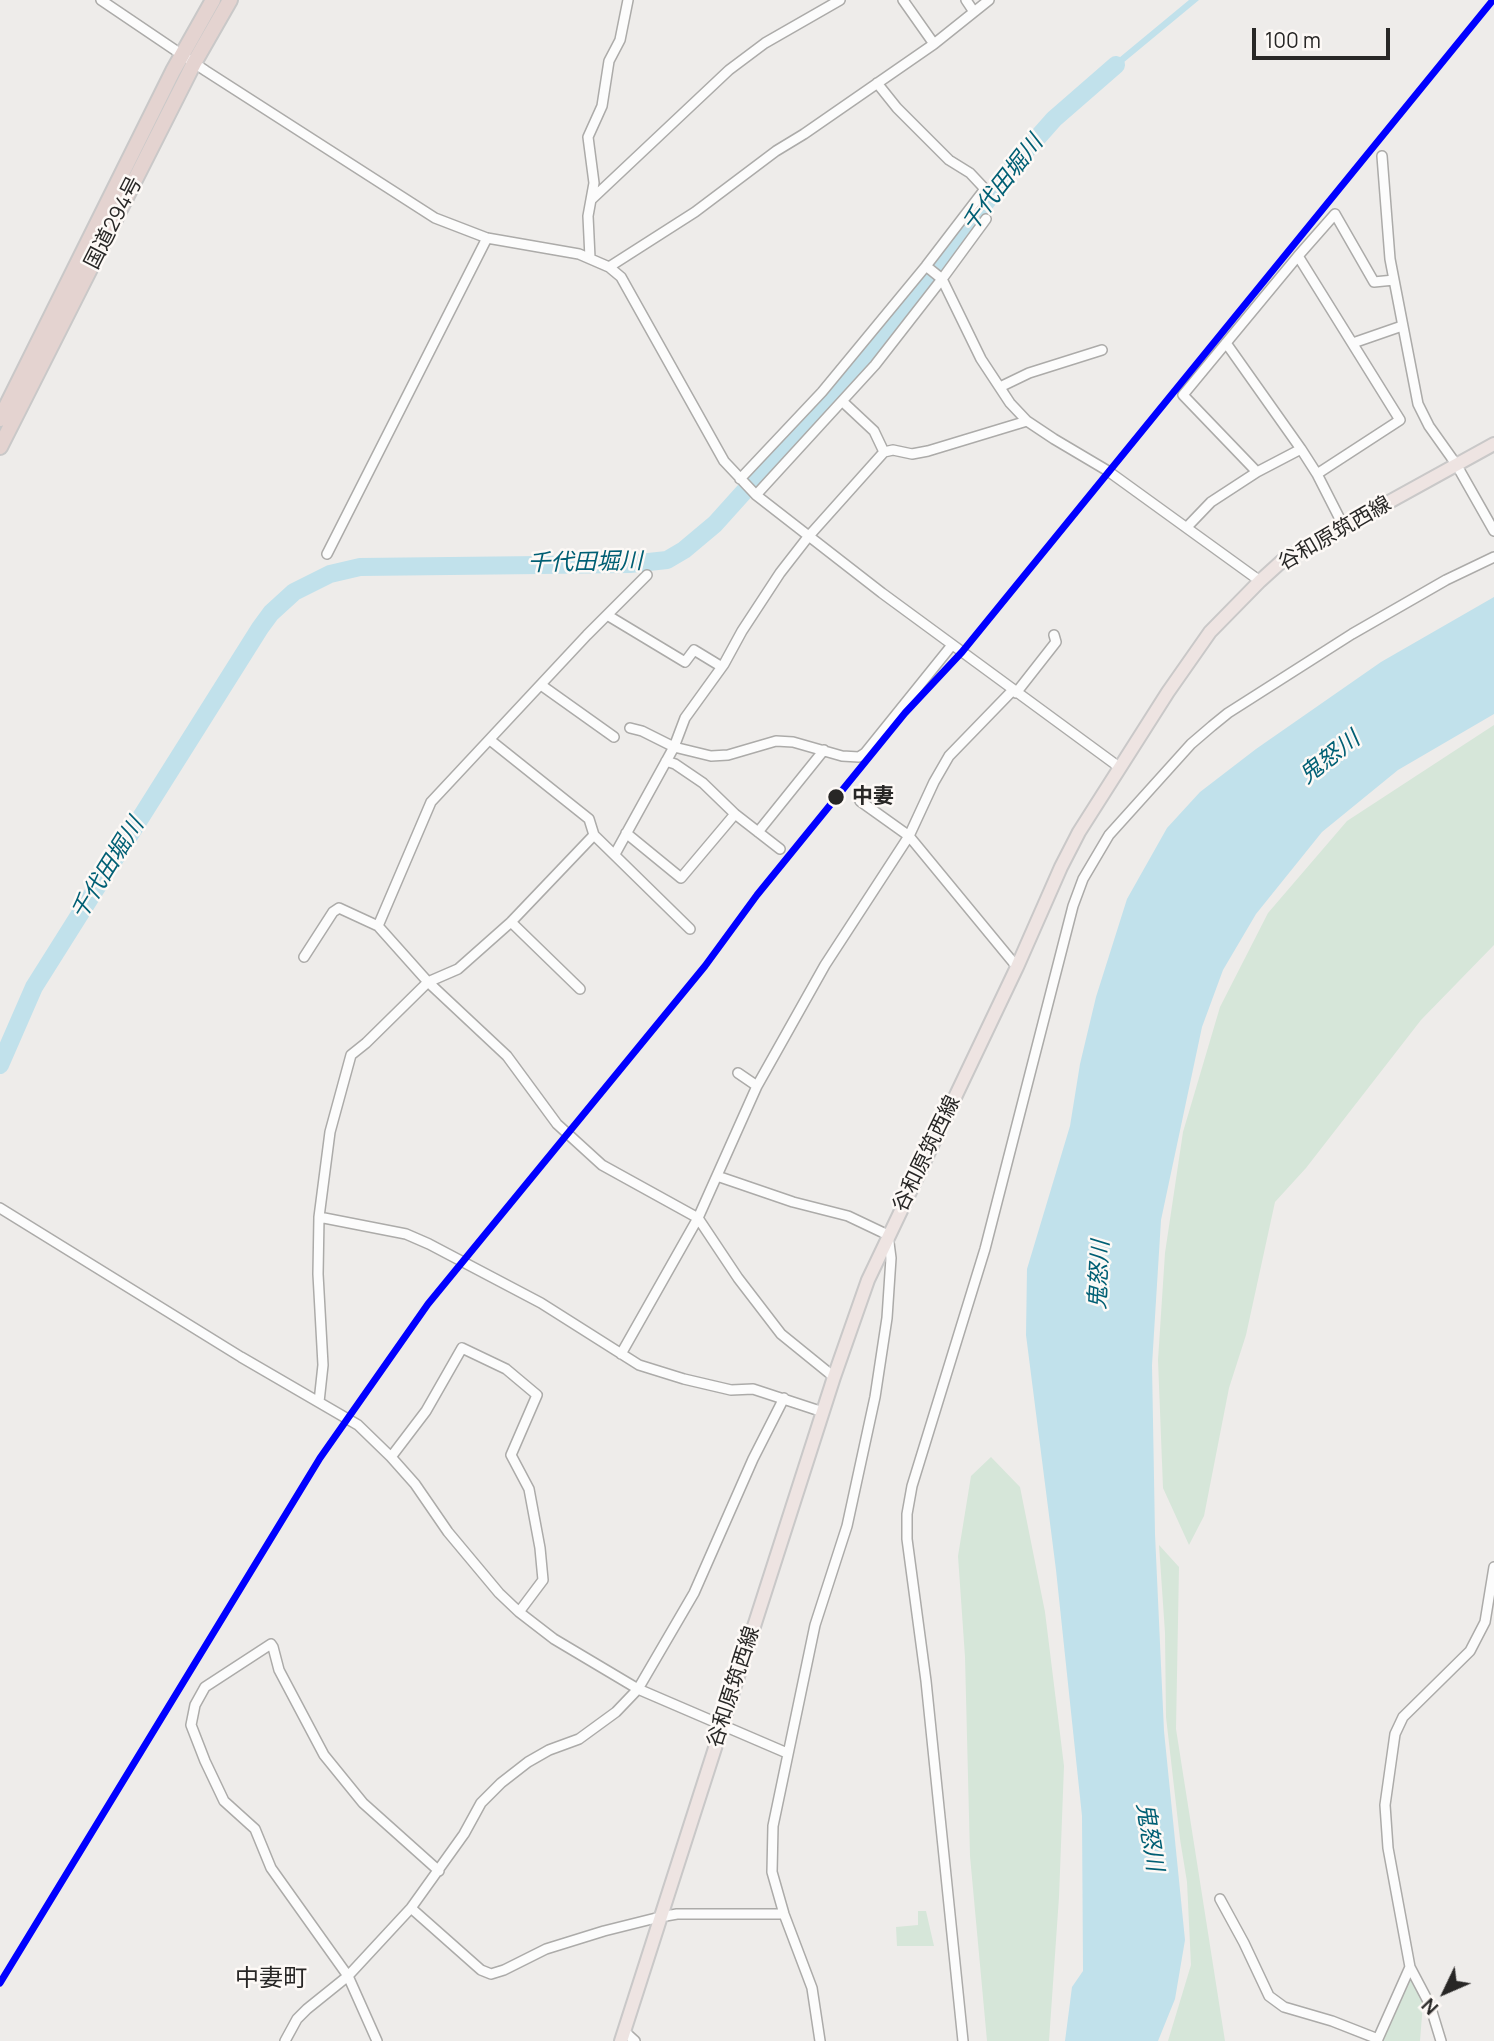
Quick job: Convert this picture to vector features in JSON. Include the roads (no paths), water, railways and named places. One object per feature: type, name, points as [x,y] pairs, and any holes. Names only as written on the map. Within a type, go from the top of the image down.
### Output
[{"type":"highway","name":"国道294号","points":[[0,419],[182,54],[213,0]]},
{"type":"highway","name":"国道294号","points":[[0,447],[194,63],[230,0]]},
{"type":"main road","name":"谷和原筑西線","points":[[622,2036],[834,1377],[868,1280],[1017,967],[1061,867],[1119,767],[1210,632],[1260,581],[1282,561],[1494,444]]},
{"type":"street","points":[[101,0],[435,218],[487,238],[590,258],[609,267],[621,277],[724,461],[756,495],[952,645],[1119,767]]},
{"type":"street","points":[[590,258],[588,216],[594,183],[588,137],[602,106],[609,61],[624,29],[628,0]]},
{"type":"street","points":[[592,199],[729,70],[765,43],[840,0]]},
{"type":"street","points":[[904,0],[934,44]]},
{"type":"street","points":[[966,0],[974,12]]},
{"type":"street","points":[[609,267],[695,212],[776,151],[934,44],[989,0]]},
{"type":"street","points":[[740,479],[822,392],[985,189],[970,173],[949,160],[897,108],[877,83]]},
{"type":"street","points":[[1382,156],[1394,280],[1418,404],[1494,531]]},
{"type":"street","points":[[1257,472],[1183,395],[1335,214],[1374,282],[1394,280]]},
{"type":"street","points":[[756,495],[843,402],[943,279],[986,219]]},
{"type":"street","points":[[327,554],[487,238]]},
{"type":"street","points":[[1298,256],[1400,421],[1317,474]]},
{"type":"street","points":[[926,265],[943,279],[981,359],[1010,403],[1027,421],[1108,471],[1260,581]]},
{"type":"street","points":[[1353,342],[1402,326]]},
{"type":"street","points":[[1226,343],[1301,449],[1344,527]]},
{"type":"street","points":[[1000,387],[1028,373],[1102,350]]},
{"type":"street","points":[[843,402],[874,431],[884,452]]},
{"type":"street","points":[[615,854],[674,747],[685,718],[722,667],[780,572],[884,452],[893,450],[912,454],[928,451],[1027,421]]},
{"type":"street","points":[[1186,527],[1211,502],[1257,472],[1301,449]]},
{"type":"street","points":[[963,2041],[922,1645],[907,1539],[907,1514],[912,1486],[985,1249],[1073,906],[1083,879],[1109,835],[1185,751],[1212,726],[1228,713],[1361,629],[1446,580],[1494,557]]},
{"type":"street","points":[[378,926],[431,802],[647,575]]},
{"type":"street","points":[[607,615],[685,663],[694,650],[722,667]]},
{"type":"street","points":[[621,1354],[698,1218],[757,1086],[824,965],[909,836],[949,756],[1015,691],[1056,642],[1054,635]]},
{"type":"street","points":[[630,729],[642,731],[674,747],[711,757],[728,755],[776,741],[793,742],[842,756],[859,757],[952,645]]},
{"type":"street","points":[[541,685],[614,737]]},
{"type":"street","points":[[490,740],[589,819],[594,835],[690,929]]},
{"type":"street","points":[[758,832],[824,750]]},
{"type":"street","points":[[666,761],[703,783],[735,814],[780,849]]},
{"type":"street","points":[[860,800],[909,836],[1017,967]]},
{"type":"street","points":[[626,833],[681,878],[735,814]]},
{"type":"street","points":[[318,1402],[323,1365],[318,1273],[319,1217],[330,1132],[351,1055],[428,982],[458,969],[511,922],[594,835]]},
{"type":"street","points":[[304,957],[333,912],[339,908],[378,926],[428,982],[507,1056],[557,1124],[602,1165],[698,1218],[738,1278],[781,1334],[834,1377]]},
{"type":"street","points":[[511,922],[580,989]]},
{"type":"street","points":[[738,1073],[757,1086]]},
{"type":"street","points":[[717,1176],[793,1202],[848,1216],[888,1234],[891,1258],[887,1318],[875,1397],[847,1526],[816,1625],[773,1826],[772,1872],[784,1914],[812,1988],[820,2041]]},
{"type":"street","points":[[0,1208],[358,1425],[415,1484],[448,1532],[499,1593],[554,1639],[638,1689],[787,1753]]},
{"type":"street","points":[[319,1217],[406,1234],[429,1244],[541,1303],[639,1365],[731,1390],[753,1389],[823,1412]]},
{"type":"street","points":[[391,1457],[426,1411],[462,1348],[506,1369],[537,1395],[511,1455],[529,1489],[543,1580],[519,1612]]},
{"type":"street","points":[[285,2041],[297,2019],[348,1976],[411,1908],[464,1834],[481,1803],[501,1783],[538,1756],[579,1739],[617,1712],[638,1689],[694,1593],[753,1459],[784,1398]]},
{"type":"street","points":[[1441,2041],[1430,2005],[1410,1967],[1387,1838],[1385,1805],[1395,1734],[1403,1717],[1470,1651],[1485,1622],[1494,1566]]},
{"type":"street","points":[[377,2041],[348,1976],[271,1868],[255,1829],[224,1801],[191,1725],[195,1704],[205,1687],[271,1644],[279,1670],[324,1755],[363,1803],[439,1871]]},
{"type":"street","points":[[1220,1899],[1269,1996],[1284,2007],[1351,2027],[1378,2040],[1410,1967]]},
{"type":"street","points":[[411,1908],[481,1970],[491,1974],[546,1949],[660,1917],[677,1914],[784,1914]]},
{"type":"street","points":[[622,2036],[635,2041]]},
{"type":"water","points":[[1189,0],[1199,0],[1100,82],[1096,77]]},
{"type":"water","name":"鬼怒川","points":[[1494,597],[1494,714],[1398,770],[1322,832],[1256,914],[1223,970],[1202,1027],[1161,1220],[1152,1365],[1155,1534],[1164,1731],[1185,1940],[1175,1999],[1158,2041],[1065,2041],[1072,1987],[1083,1971],[1082,1816],[1056,1570],[1026,1335],[1027,1269],[1070,1126],[1080,1064],[1096,997],[1127,899],[1167,828],[1200,792],[1256,749],[1381,662]]},
{"type":"waterway","name":"千代田堀川","points":[[0,1065],[34,987],[260,628],[271,613],[294,592],[330,574],[360,567],[630,564],[667,560],[684,550],[715,524],[876,345],[1023,154],[1054,119],[1116,65]]},
{"type":"place","name":"中妻","points":[[836,797]]},
{"type":"district","name":"中妻町","points":[[271,1979]]}]
